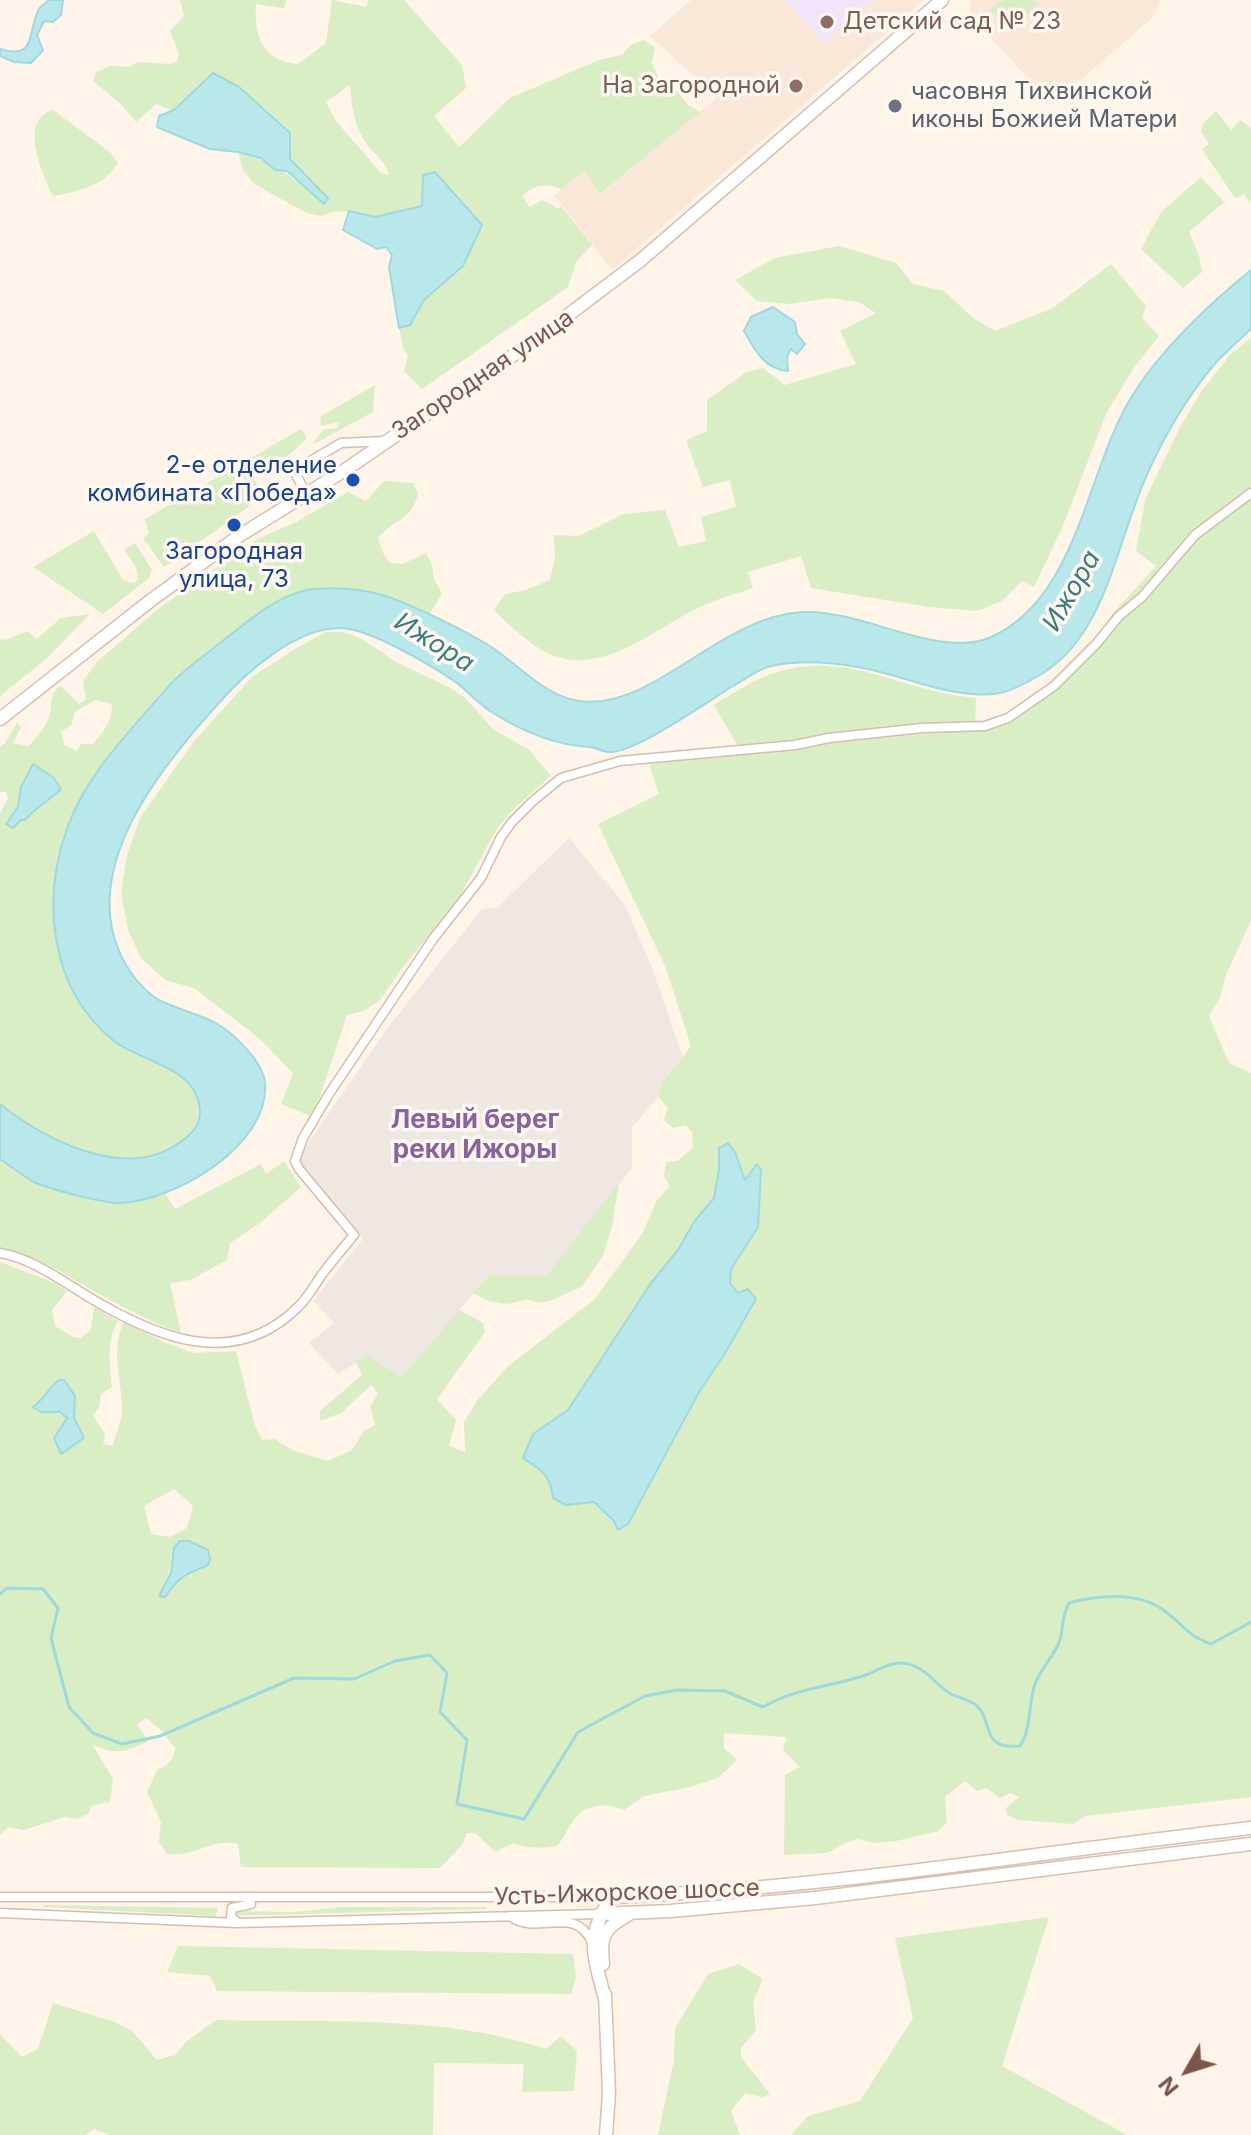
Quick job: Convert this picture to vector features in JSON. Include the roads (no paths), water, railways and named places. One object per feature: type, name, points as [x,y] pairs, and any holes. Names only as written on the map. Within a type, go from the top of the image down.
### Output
[{"type":"street","name":"Загородная улица","points":[[0,719],[159,593],[239,536],[544,334],[641,260],[942,0]]},
{"type":"street","points":[[306,493],[294,471],[341,443],[386,441]]},
{"type":"street","points":[[0,1253],[41,1267],[125,1318],[172,1337],[197,1342],[239,1341],[268,1330],[300,1306],[354,1235],[299,1169],[295,1161],[303,1138],[433,939],[481,878],[501,837],[540,795],[561,778],[620,761],[795,745],[829,738],[922,728],[985,726],[1008,718],[1054,686],[1119,616],[1142,597],[1195,535],[1251,493]]},
{"type":"street","name":"Усть-Ижорское шоссе","points":[[0,1897],[612,1897],[719,1892],[1251,1828]]},
{"type":"street","name":"Усть-Ижорское шоссе","points":[[0,1913],[237,1923],[630,1914],[815,1898],[1251,1844]]},
{"type":"street","points":[[605,1999],[593,1943],[600,1914],[612,1897]]},
{"type":"street","points":[[237,1923],[230,1915],[235,1906],[264,1904],[275,1899]]},
{"type":"street","points":[[606,2135],[609,2093],[603,1938],[611,1925],[630,1914]]},
{"type":"street","name":"Усть-Ижорское шоссе","points":[[509,1915],[519,1923],[574,1923],[587,1931],[593,1943]]},
{"type":"water","points":[[49,0],[63,0],[61,15],[53,22],[44,21],[37,35],[43,50],[31,63],[14,62],[0,56],[0,49],[12,52],[26,47],[35,17]]},
{"type":"water","points":[[213,73],[239,87],[290,133],[290,159],[328,198],[324,204],[287,171],[275,170],[261,158],[210,149],[157,127],[159,116],[174,110]]},
{"type":"water","points":[[435,172],[482,225],[463,266],[424,300],[410,325],[399,328],[389,267],[392,255],[386,247],[377,249],[343,230],[349,211],[375,217],[422,206],[423,175]]},
{"type":"water","name":"Ижора","points":[[1251,270],[1251,329],[1212,367],[1167,434],[1146,477],[1096,611],[1082,635],[1064,656],[1043,673],[1012,689],[994,694],[967,694],[845,665],[815,662],[771,666],[756,672],[654,735],[622,750],[610,752],[550,740],[526,731],[481,705],[433,667],[384,641],[353,630],[341,628],[307,635],[273,654],[242,679],[173,757],[133,819],[119,851],[111,885],[110,918],[119,951],[135,978],[159,1000],[226,1030],[248,1050],[259,1067],[265,1083],[262,1106],[252,1128],[236,1148],[191,1181],[142,1200],[120,1203],[91,1199],[36,1183],[0,1159],[0,1104],[61,1142],[108,1157],[155,1155],[176,1145],[198,1123],[200,1112],[197,1097],[190,1085],[167,1068],[114,1041],[92,1020],[76,996],[56,941],[55,883],[68,826],[98,770],[174,680],[253,617],[284,598],[307,590],[344,589],[382,595],[465,632],[499,652],[553,692],[579,701],[606,700],[633,692],[743,629],[772,617],[803,612],[826,613],[948,642],[971,642],[991,637],[1021,618],[1044,592],[1063,562],[1118,423],[1146,376],[1188,327]]},
{"type":"water","points":[[773,307],[795,322],[797,334],[805,344],[797,354],[791,349],[787,357],[788,371],[766,362],[744,331],[751,317]]},
{"type":"water","points":[[33,764],[54,778],[61,789],[13,828],[6,824],[18,807],[21,787]]},
{"type":"water","points":[[728,1143],[735,1152],[745,1180],[757,1164],[761,1170],[758,1227],[731,1269],[730,1283],[738,1293],[748,1289],[756,1299],[699,1392],[628,1524],[618,1530],[614,1521],[594,1502],[566,1505],[553,1498],[550,1483],[544,1474],[523,1458],[533,1434],[568,1410],[651,1283],[714,1198],[719,1148]]},
{"type":"water","points":[[59,1380],[64,1380],[75,1396],[74,1418],[84,1438],[61,1454],[54,1438],[67,1418],[60,1412],[41,1412],[33,1407]]},
{"type":"water","points":[[180,1541],[189,1541],[208,1550],[210,1560],[208,1565],[179,1580],[165,1597],[159,1596],[171,1573],[174,1548]]},
{"type":"waterway","points":[[0,1594],[7,1588],[43,1589],[58,1608],[51,1638],[69,1707],[93,1733],[122,1744],[160,1736],[294,1678],[354,1679],[395,1661],[430,1655],[447,1673],[440,1712],[467,1740],[457,1804],[524,1819],[578,1732],[645,1696],[677,1690],[725,1691],[763,1707],[801,1692],[903,1663],[917,1667],[949,1693],[977,1706],[998,1744],[1020,1746],[1026,1732],[1035,1684],[1060,1641],[1069,1603],[1106,1597],[1144,1601],[1156,1605],[1186,1630],[1211,1644],[1251,1622]]},
{"type":"place","name":"Детский сад № 23","points":[[827,22]]},
{"type":"place","name":"На Загородной","points":[[796,86]]},
{"type":"place","name":"часовня Тихвинской иконы Божией Матери","points":[[895,106]]},
{"type":"place","name":"2-е отделение комбината «Победа»","points":[[353,480]]},
{"type":"place","name":"Загородная улица, 73","points":[[234,525]]},
{"type":"district","name":"Левый берег реки Ижоры","points":[[475,1135]]}]
